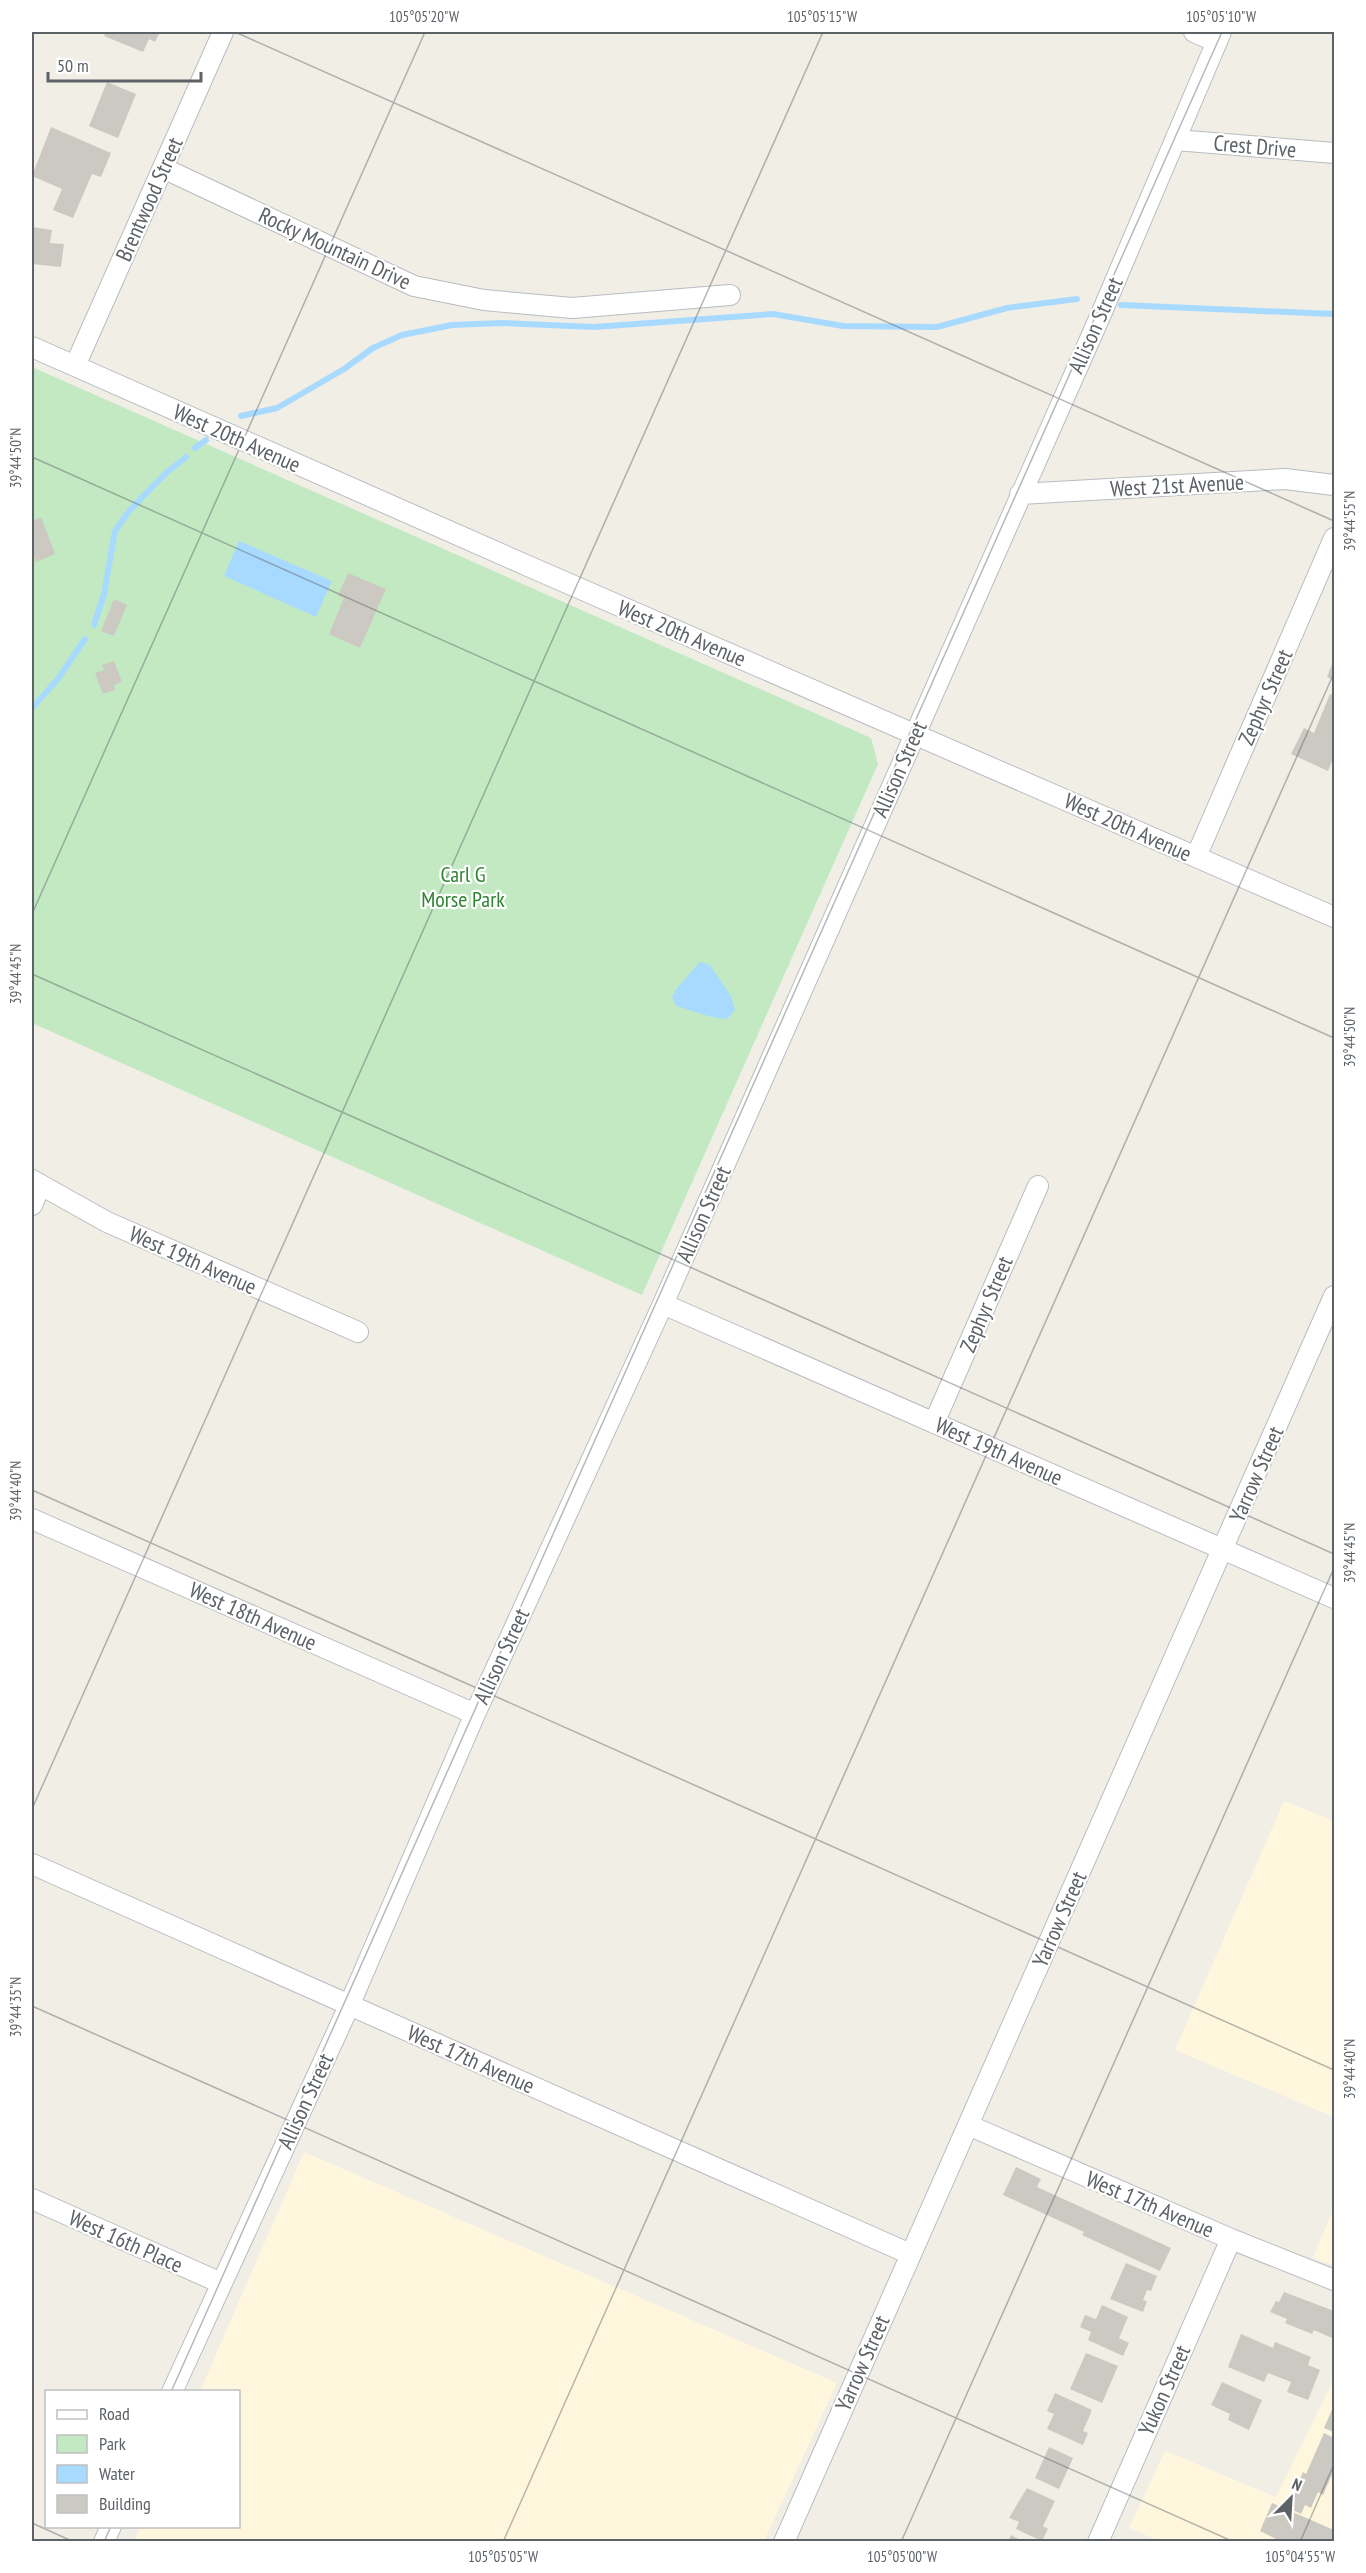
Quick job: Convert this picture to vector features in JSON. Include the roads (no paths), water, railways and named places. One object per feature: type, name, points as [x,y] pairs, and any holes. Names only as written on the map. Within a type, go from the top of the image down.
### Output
[{"type":"street","name":"Brentwood Street","points":[[75,366],[223,32]]},
{"type":"street","points":[[1194,32],[1219,37]]},
{"type":"street","name":"Allison Street","points":[[172,2390],[349,2006],[475,1714],[663,1304],[1176,140],[1219,37]]},
{"type":"street","name":"Crest Drive","points":[[1176,140],[1335,153]]},
{"type":"street","name":"Rocky Mountain Drive","points":[[163,168],[414,286],[484,300],[572,308],[730,295]]},
{"type":"street","name":"West 20th Avenue","points":[[32,347],[537,570],[1335,917]]},
{"type":"street","name":"West 21st Avenue","points":[[1020,494],[1285,479],[1335,485]]},
{"type":"street","name":"Zephyr Street","points":[[1196,856],[1335,538]]},
{"type":"street","points":[[32,1205],[36,1183]]},
{"type":"street","name":"West 19th Avenue","points":[[36,1183],[107,1222],[358,1332]]},
{"type":"street","name":"Zephyr Street","points":[[934,1423],[1038,1186]]},
{"type":"street","name":"Yarrow Street","points":[[784,2541],[1335,1296]]},
{"type":"street","name":"West 19th Avenue","points":[[663,1304],[1335,1598]]},
{"type":"street","name":"West 18th Avenue","points":[[32,1519],[475,1714]]},
{"type":"street","name":"West 17th Avenue","points":[[32,1864],[910,2254]]},
{"type":"street","name":"West 17th Avenue","points":[[968,2125],[1231,2239],[1335,2280]]},
{"type":"street","name":"West 16th Place","points":[[32,2199],[221,2283]]},
{"type":"street","name":"Yukon Street","points":[[1098,2541],[1231,2239]]},
{"type":"water","points":[[239,541],[332,581],[316,617],[224,576]]},
{"type":"water","points":[[700,962],[710,965],[731,996],[735,1010],[727,1019],[676,1006],[672,997]]},
{"type":"waterway","points":[[241,416],[277,408],[344,369],[373,348],[402,335],[452,325],[502,323],[594,327],[773,314],[843,326],[937,327],[1007,308],[1077,299]]},
{"type":"waterway","points":[[1121,305],[1334,314]]},
{"type":"waterway","points":[[195,448],[206,440]]},
{"type":"waterway","points":[[94,625],[104,594],[115,531],[129,511],[165,474],[186,457]]},
{"type":"waterway","points":[[32,708],[58,679],[85,639]]},
{"type":"park label","name":"Carl G Morse Park","points":[[463,886]]}]
